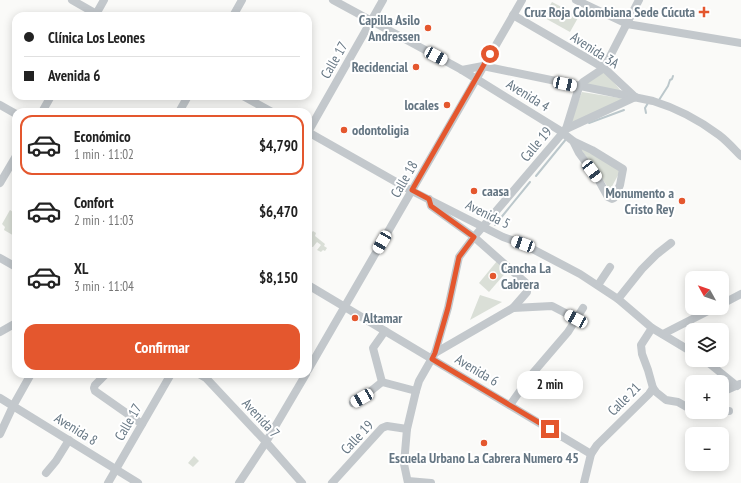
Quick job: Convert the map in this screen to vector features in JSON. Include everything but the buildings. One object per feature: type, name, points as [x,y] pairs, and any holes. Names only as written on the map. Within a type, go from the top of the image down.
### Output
[{"type":"street","points":[[72,0],[92,12]]},
{"type":"street","points":[[98,12],[104,0]]},
{"type":"street","points":[[235,12],[242,0]]},
{"type":"street","name":"Avenida 4","points":[[333,0],[462,70],[562,129],[598,179],[609,198],[614,198],[620,185],[623,169],[592,150],[571,140]]},
{"type":"street","name":"Calle 17","points":[[312,125],[383,0]]},
{"type":"street","name":"Calle 18","points":[[312,363],[346,307],[522,0]]},
{"type":"street","points":[[576,0],[627,24],[740,42]]},
{"type":"street","points":[[579,87],[583,82],[604,68],[639,0]]},
{"type":"street","name":"Avenida 3A","points":[[513,15],[604,68],[635,97]]},
{"type":"street","points":[[462,70],[483,66],[579,87],[653,101],[668,106],[700,122],[720,135],[741,156]]},
{"type":"street","name":"Calle 19","points":[[434,356],[448,308],[459,257],[562,129],[579,87]]},
{"type":"street","points":[[562,129],[635,97]]},
{"type":"street","points":[[250,100],[264,108]]},
{"type":"street","points":[[0,105],[12,112]]},
{"type":"street","name":"Avenida 5","points":[[312,134],[429,199],[503,237],[523,244],[598,285],[618,299],[652,328],[685,348]]},
{"type":"street","points":[[0,183],[12,163]]},
{"type":"street","points":[[429,199],[431,206],[474,237],[526,283],[527,288],[526,292],[513,308],[434,356],[419,381],[407,429],[404,464],[408,482],[431,483]]},
{"type":"street","points":[[618,299],[642,269],[671,243]]},
{"type":"street","points":[[0,258],[12,265]]},
{"type":"street","points":[[598,285],[610,267]]},
{"type":"street","name":"Avenida 6","points":[[312,287],[385,331],[434,356],[510,405],[591,454]]},
{"type":"street","points":[[729,300],[741,294]]},
{"type":"street","points":[[513,308],[552,306],[576,319]]},
{"type":"street","points":[[510,405],[532,374],[568,332],[583,308]]},
{"type":"street","points":[[663,334],[700,315]]},
{"type":"street","points":[[0,332],[12,325]]},
{"type":"street","name":"Calle 21","points":[[584,483],[591,454],[597,445],[649,394],[653,388],[642,354],[641,345],[652,328]]},
{"type":"street","points":[[382,382],[374,348],[385,331]]},
{"type":"street","points":[[715,367],[739,385]]},
{"type":"street","points":[[0,434],[13,406],[29,378]]},
{"type":"street","points":[[102,378],[94,388],[142,424]]},
{"type":"street","name":"Calle 17","points":[[108,483],[169,378]]},
{"type":"street","name":"Avenida 7","points":[[206,378],[302,483]]},
{"type":"street","points":[[238,483],[266,442],[304,378]]},
{"type":"street","points":[[382,382],[416,391]]},
{"type":"street","points":[[353,404],[382,382]]},
{"type":"street","points":[[729,389],[739,385]]},
{"type":"street","points":[[653,388],[666,400],[678,402],[685,405]]},
{"type":"street","name":"Avenida 8","points":[[0,398],[138,483]]},
{"type":"street","name":"Calle 19","points":[[332,483],[382,428],[387,426],[407,429]]},
{"type":"street","points":[[46,473],[56,461],[69,440]]},
{"type":"shaded area","points":[[552,2],[579,16],[570,32],[543,17]]},
{"type":"shaded area","points":[[604,70],[621,91],[582,85]]},
{"type":"shaded area","points":[[582,92],[626,99],[568,126]]},
{"type":"shaded area","points":[[578,145],[623,166],[610,190]]},
{"type":"shaded area","points":[[10,210],[12,211],[12,235],[4,230],[5,227],[2,224]]},
{"type":"shaded area","points":[[313,231],[316,233],[315,236],[325,244],[324,246],[327,248],[325,251],[323,250],[321,252],[317,250],[321,245],[317,242],[313,247]]},
{"type":"shaded area","name":"Cancha La Cabrera","points":[[497,261],[508,270],[489,292],[479,283]]},
{"type":"shaded area","points":[[480,295],[502,302],[470,320]]},
{"type":"shaded area","points":[[194,456],[199,461],[193,467],[188,463]]},
{"type":"waterway","points":[[659,100],[673,76]]},
{"type":"waterway","points":[[646,113],[645,108],[648,103]]},
{"type":"waterway","points":[[589,123],[624,110]]},
{"type":"waterway","points":[[536,176],[567,138]]},
{"type":"waterway","points":[[495,225],[530,182]]},
{"type":"place","name":"Cruz Roja Colombiana Sede Cúcuta","points":[[704,12]]},
{"type":"place","name":"Capilla Asilo Andressen","points":[[428,28]]},
{"type":"place","name":"Recidencial","points":[[416,67]]},
{"type":"place","name":"locales","points":[[447,105]]},
{"type":"place","name":"odontoligia","points":[[344,130]]},
{"type":"place","name":"caasa","points":[[474,191]]},
{"type":"place","name":"Monumento a Cristo Rey","points":[[682,201]]},
{"type":"place","name":"Cancha La Cabrera","points":[[493,276]]},
{"type":"place","name":"Altamar","points":[[355,318]]},
{"type":"place","name":"Escuela Urbano La Cabrera Numero 45","points":[[484,443]]},
{"type":"route","points":[[490,54],[412,190],[429,199],[431,206],[474,237],[459,257],[448,308],[432,359],[550,429]]}]
